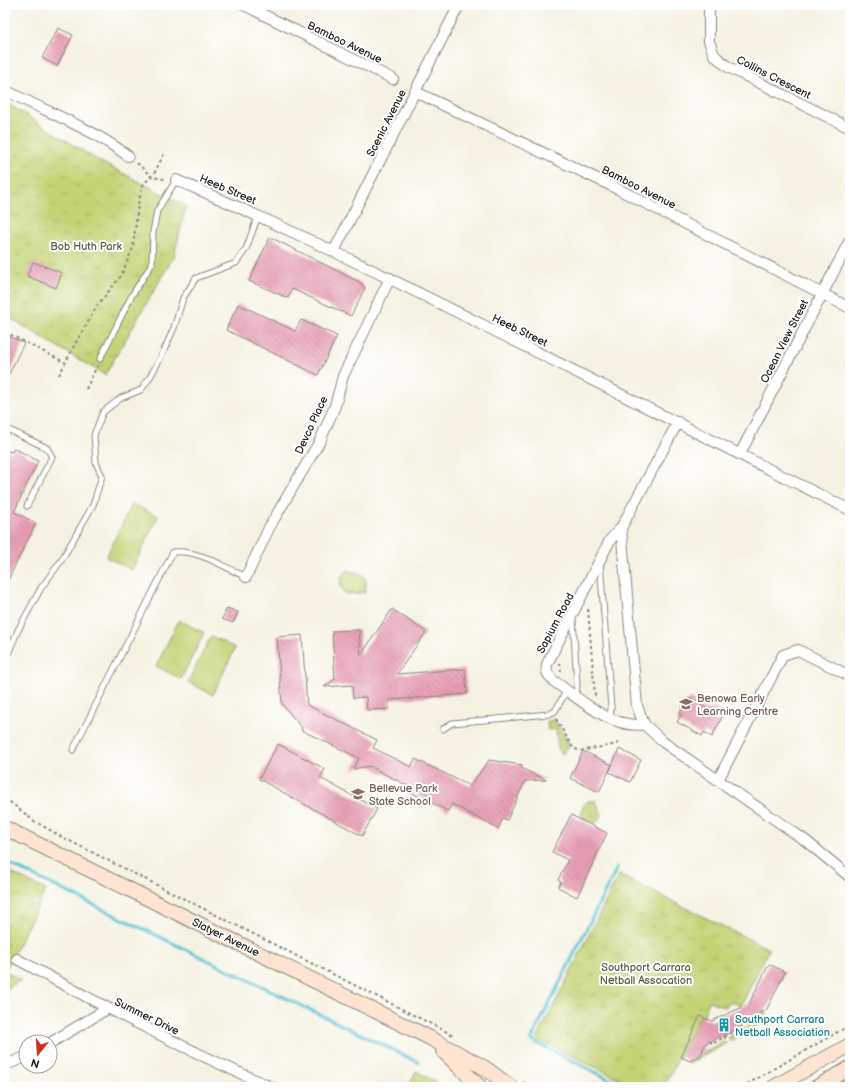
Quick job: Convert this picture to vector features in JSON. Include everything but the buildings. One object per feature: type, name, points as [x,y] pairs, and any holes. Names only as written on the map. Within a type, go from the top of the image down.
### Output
[{"type":"main road","name":"Slatyer Avenue","points":[[5,821],[22,837]]},
{"type":"main road","name":"Slatyer Avenue","points":[[5,828],[430,1038],[513,1085]]},
{"type":"main road","name":"Slatyer Avenue","points":[[430,1038],[480,1087]]},
{"type":"main road","points":[[774,1087],[850,1045]]},
{"type":"main road","points":[[817,1087],[850,1068]]},
{"type":"street","name":"Bamboo Avenue","points":[[244,5],[393,79]]},
{"type":"street","name":"Scenic Avenue","points":[[334,251],[459,5]]},
{"type":"street","name":"Collins Crescent","points":[[709,5],[709,41],[714,56],[728,67],[850,128]]},
{"type":"street","points":[[5,90],[108,140],[128,156]]},
{"type":"street","name":"Bamboo Avenue","points":[[416,92],[610,185],[850,308]]},
{"type":"street","name":"Heeb Street","points":[[176,180],[258,215],[390,278],[850,510]]},
{"type":"street","name":"Ocean View Street","points":[[740,454],[850,240]]},
{"type":"street","name":"Devco Place","points":[[246,578],[270,526],[320,441],[335,406],[343,376],[390,278]]},
{"type":"street","name":"Sapium Road","points":[[644,724],[634,726],[610,718],[552,679],[546,669],[549,660],[573,616],[610,540],[621,528],[678,422]]},
{"type":"street","points":[[621,528],[634,691],[637,706],[644,724],[663,742],[806,841],[850,876]]},
{"type":"street","points":[[718,780],[783,655],[798,650],[850,676]]},
{"type":"street","name":"Summer Drive","points":[[16,959],[107,1009],[196,1054],[267,1086]]},
{"type":"street","points":[[58,1038],[107,1009]]},
{"type":"street","points":[[5,1065],[18,1060]]},
{"type":"lane","points":[[100,359],[132,295],[152,264],[153,232],[157,211],[176,180]]},
{"type":"lane","points":[[5,661],[18,630],[37,595],[61,561],[93,505],[102,476],[96,462],[94,435],[103,412],[121,398],[141,390],[161,357],[174,328],[183,298],[196,278],[236,263],[246,250],[258,215]]},
{"type":"lane","points":[[5,428],[48,448],[52,457],[27,506]]},
{"type":"lane","points":[[73,750],[173,552],[186,551],[197,553],[246,578]]},
{"type":"lane","points":[[600,560],[612,708],[610,718]]},
{"type":"lane","points":[[573,616],[577,685],[576,696]]},
{"type":"lane","points":[[443,729],[452,722],[549,714],[567,690]]},
{"type":"path","points":[[59,375],[97,306],[124,269],[133,248],[138,204],[143,185],[152,177],[165,152]]},
{"type":"path","points":[[128,156],[152,177],[176,180]]},
{"type":"path","points":[[5,332],[66,363]]},
{"type":"path","points":[[86,389],[100,359]]},
{"type":"path","points":[[588,609],[595,697]]},
{"type":"path","points":[[552,712],[573,748],[580,751],[616,744],[619,740]]},
{"type":"path","points":[[5,798],[34,821],[60,836],[460,1038]]},
{"type":"path","points":[[710,1041],[712,1044],[752,1021],[751,1018]]},
{"type":"path","points":[[742,1087],[850,1025]]},
{"type":"path","points":[[724,1036],[727,1042]]},
{"type":"path","points":[[513,1085],[530,1087]]},
{"type":"green space","name":"Bob Huth Park","points":[[5,102],[99,161],[186,206],[174,256],[105,375],[5,315]]},
{"type":"green space","points":[[132,504],[158,516],[132,570],[106,557]]},
{"type":"green space","points":[[347,571],[356,572],[365,577],[365,593],[359,592],[357,595],[354,593],[346,594],[340,585],[341,577]]},
{"type":"green space","points":[[179,620],[204,633],[181,679],[156,666]]},
{"type":"green space","points":[[211,636],[235,648],[213,695],[188,682]]},
{"type":"green space","points":[[554,719],[570,745],[562,754],[558,748],[556,729],[548,730],[547,722]]},
{"type":"green space","points":[[588,801],[596,801],[602,815],[596,823],[583,818],[581,814],[583,806]]},
{"type":"green space","points":[[5,870],[46,890],[5,971]]},
{"type":"green space","name":"Southport Carrara Netball Assocation","points":[[619,875],[769,949],[741,1006],[732,1002],[724,1007],[709,1001],[703,1017],[700,1016],[664,1087],[636,1087],[537,1039]]},
{"type":"green space","points":[[5,971],[21,980],[5,990]]},
{"type":"green space","points":[[765,1010],[768,1016],[766,1020],[730,1041],[728,1037],[756,1021],[753,1016]]},
{"type":"green space","points":[[723,1041],[725,1044],[689,1064],[687,1061],[690,1061]]},
{"type":"green space","points":[[416,1071],[445,1087],[408,1087]]},
{"type":"waterway","points":[[5,862],[418,1062]]},
{"type":"waterway","points":[[617,868],[531,1040],[625,1087]]},
{"type":"place","name":"Benowa Early Learning Centre","points":[[686,704]]},
{"type":"place","name":"Bellevue Park State School","points":[[358,794]]},
{"type":"place","name":"Southport Carrara Netball Association","points":[[724,1025]]}]
